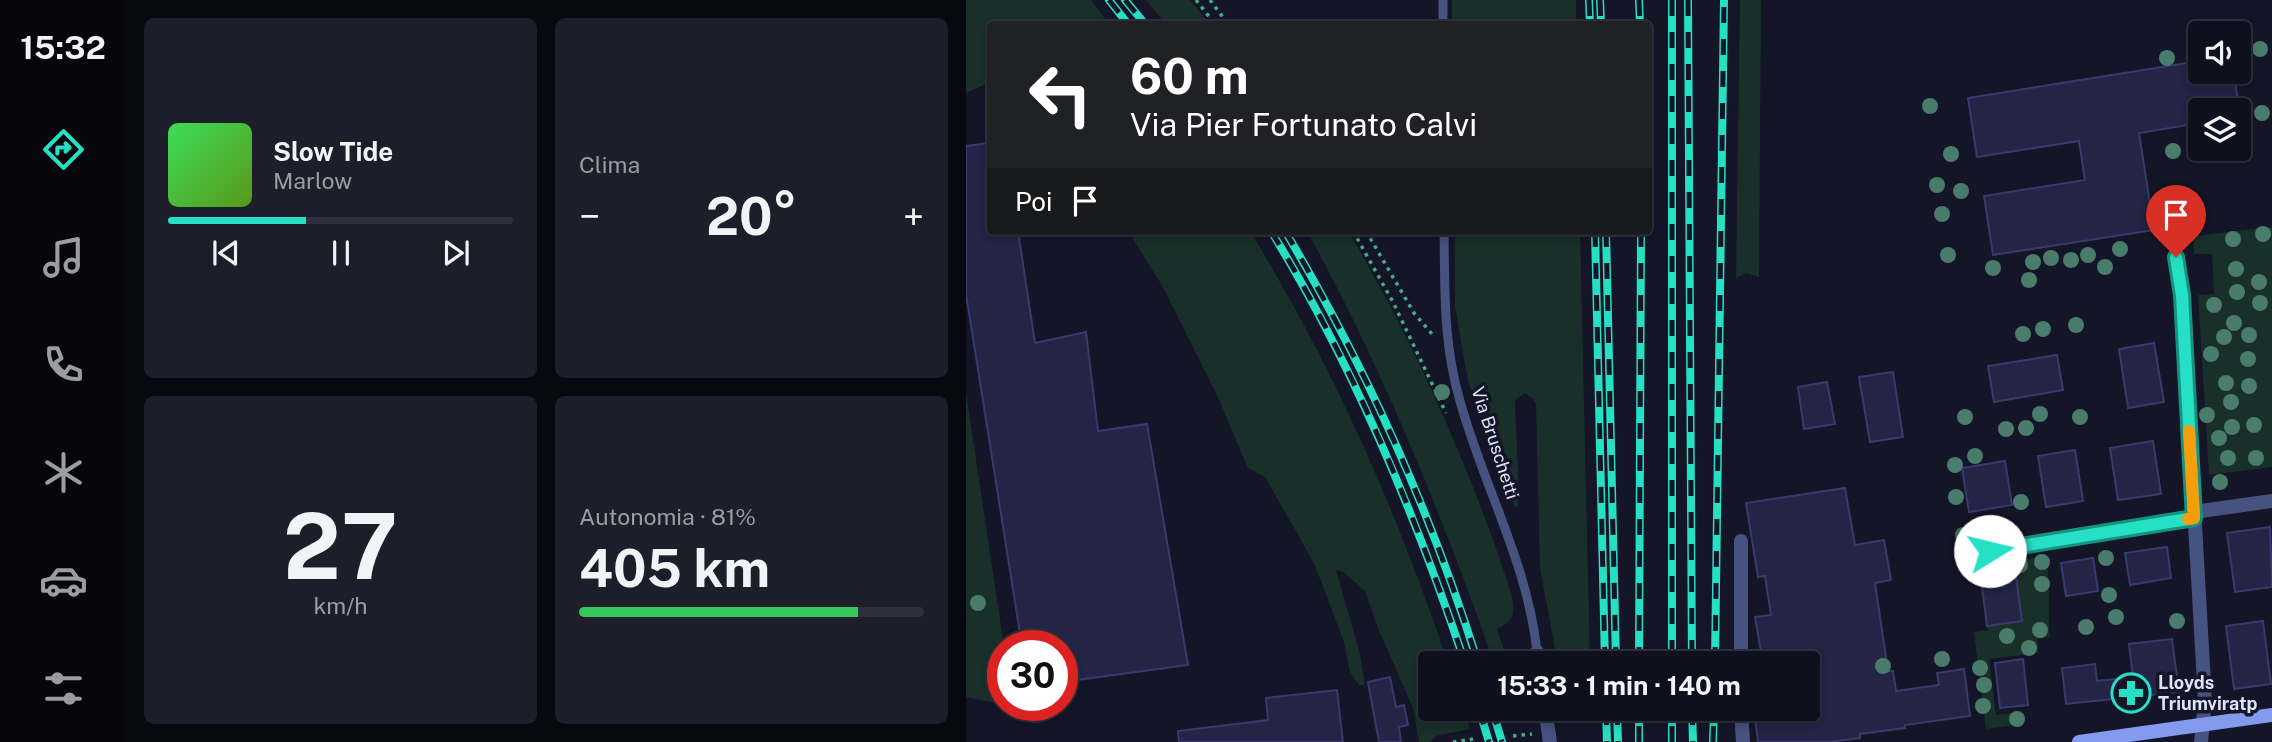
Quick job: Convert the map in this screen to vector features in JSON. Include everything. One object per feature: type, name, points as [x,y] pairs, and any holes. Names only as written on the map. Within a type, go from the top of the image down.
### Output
[{"type":"main road","points":[[2079,742],[2127,738],[2272,715]]},
{"type":"street","points":[[2176,257],[2182,295],[2205,701],[2201,742]]},
{"type":"street","points":[[1990,551],[2272,501]]},
{"type":"street","points":[[1741,541],[1741,651]]},
{"type":"street","points":[[1546,721],[1549,742]]},
{"type":"street","points":[[1742,721],[1743,742]]},
{"type":"lane","points":[[1443,0],[1443,21]]},
{"type":"lane","name":"Via Bruschetti","points":[[1444,235],[1446,341],[1459,400],[1522,577],[1532,617],[1536,651]]},
{"type":"path","points":[[1196,0],[1213,21]]},
{"type":"path","points":[[1210,0],[1226,21]]},
{"type":"path","points":[[1355,235],[1393,302],[1450,422]]},
{"type":"path","points":[[1368,235],[1414,313],[1434,336],[1446,341]]},
{"type":"path","points":[[1513,736],[1531,734]]},
{"type":"path","points":[[1453,742],[1473,739]]},
{"type":"green space","points":[[966,0],[1091,0],[1107,21],[987,21],[987,83],[966,93]]},
{"type":"green space","points":[[1146,0],[1190,0],[1207,21],[1164,21]]},
{"type":"green space","points":[[1452,0],[1576,0],[1576,21],[1452,21]]},
{"type":"green space","points":[[1740,0],[1761,0],[1759,277],[1746,273],[1736,278]]},
{"type":"green space","points":[[2272,227],[2272,467],[2209,475],[2198,295],[2214,294],[2212,254],[2194,254],[2193,236]]},
{"type":"green space","points":[[1130,235],[1252,235],[1309,335],[1361,441],[1407,551],[1444,651],[1418,651],[1418,721],[1467,721],[1470,729],[1435,736],[1431,742],[1419,742],[1413,708],[1365,591],[1343,572],[1336,570],[1360,654],[1365,685],[1359,685],[1350,672],[1344,642],[1314,563],[1265,477],[1248,468],[1216,393],[1163,287]]},
{"type":"green space","points":[[1309,235],[1350,235],[1419,363],[1479,503],[1512,596],[1512,617],[1497,629],[1504,651],[1490,651],[1410,443],[1361,336]]},
{"type":"green space","points":[[1455,235],[1580,235],[1590,651],[1555,649],[1540,568],[1536,404],[1525,393],[1515,400],[1519,498],[1517,508],[1482,425],[1468,381],[1455,307]]},
{"type":"green space","points":[[966,393],[1002,630],[987,630],[987,701],[966,697]]},
{"type":"green space","points":[[2045,556],[2050,637],[2037,639],[2039,653],[1989,659],[1996,715],[2022,712],[2023,724],[1986,729],[1974,632],[1988,630],[1987,626],[2022,621],[2016,576],[1981,580],[1978,568]]},
{"type":"building","points":[[2188,63],[2188,84],[2235,84],[2238,98],[2188,98],[2188,125],[2139,133],[2154,230],[1993,255],[1984,196],[2085,180],[2079,141],[1977,157],[1968,98]]},
{"type":"building","points":[[987,143],[987,235],[1019,235],[1035,343],[1086,332],[1098,431],[1147,424],[1188,665],[1078,680],[1078,630],[1019,630],[966,294],[966,146]]},
{"type":"building","points":[[2154,343],[2164,402],[2128,408],[2119,349]]},
{"type":"building","points":[[2057,355],[2063,390],[1994,402],[1988,366]]},
{"type":"building","points":[[1893,372],[1903,437],[1870,442],[1859,377]]},
{"type":"building","points":[[1827,382],[1835,424],[1804,429],[1798,387]]},
{"type":"building","points":[[2153,441],[2161,494],[2118,500],[2110,448]]},
{"type":"building","points":[[2075,450],[2083,501],[2046,507],[2038,456]]},
{"type":"building","points":[[2005,461],[2012,505],[1969,512],[1962,468]]},
{"type":"building","points":[[1845,488],[1855,545],[1884,540],[1891,580],[1875,583],[1888,671],[1893,671],[1896,691],[1939,685],[1937,673],[1964,669],[1970,716],[1905,725],[1905,728],[1860,734],[1860,738],[1829,742],[1758,742],[1755,721],[1820,721],[1820,651],[1761,651],[1755,617],[1771,615],[1765,576],[1758,577],[1746,503]]},
{"type":"building","points":[[2270,527],[2272,587],[2235,592],[2227,533]]},
{"type":"building","points":[[2167,547],[2171,578],[2130,585],[2125,553]]},
{"type":"building","points":[[2093,558],[2098,591],[2066,596],[2061,563]]},
{"type":"building","points":[[2016,576],[2022,621],[1987,626],[1981,580]]},
{"type":"building","points":[[2263,621],[2271,684],[2234,689],[2226,626]]},
{"type":"building","points":[[2172,639],[2179,692],[2066,704],[2062,668],[2095,664],[2097,681],[2133,677],[2129,644]]},
{"type":"building","points":[[2023,659],[2028,705],[2000,708],[1995,663]]},
{"type":"building","points":[[1390,677],[1396,707],[1404,705],[1408,725],[1399,727],[1401,742],[1379,742],[1368,682]]},
{"type":"building","points":[[1337,690],[1343,742],[1179,742],[1178,731],[1268,720],[1266,698]]},
{"type":"railway","points":[[1109,0],[1126,21]]},
{"type":"railway","points":[[1125,0],[1142,21]]},
{"type":"railway","points":[[1589,0],[1590,21]]},
{"type":"railway","points":[[1600,0],[1601,21]]},
{"type":"railway","points":[[1639,0],[1640,21]]},
{"type":"railway","points":[[1672,0],[1672,651]]},
{"type":"railway","points":[[1688,0],[1692,651]]},
{"type":"railway","points":[[1715,651],[1724,0]]},
{"type":"railway","points":[[1273,235],[1356,387],[1404,496],[1461,651]]},
{"type":"railway","points":[[1287,235],[1343,335],[1394,441],[1439,551],[1474,651]]},
{"type":"railway","points":[[1595,235],[1605,651]]},
{"type":"railway","points":[[1606,235],[1616,651]]},
{"type":"railway","points":[[1639,651],[1641,235]]},
{"type":"railway","points":[[1483,721],[1489,742]]},
{"type":"railway","points":[[1496,721],[1502,742]]},
{"type":"railway","points":[[1606,721],[1607,742]]},
{"type":"railway","points":[[1617,721],[1618,742]]},
{"type":"railway","points":[[1639,721],[1639,742]]},
{"type":"railway","points":[[1672,721],[1672,742]]},
{"type":"railway","points":[[1692,721],[1693,742]]},
{"type":"railway","points":[[1713,742],[1714,721]]},
{"type":"slow traffic","points":[[2188,519],[2194,518],[2189,431]]},
{"type":"place","name":"Lloyds Triumviratp","points":[[2131,693]]},
{"type":"route","points":[[1990,551],[2194,518],[2182,295],[2176,257]]}]
